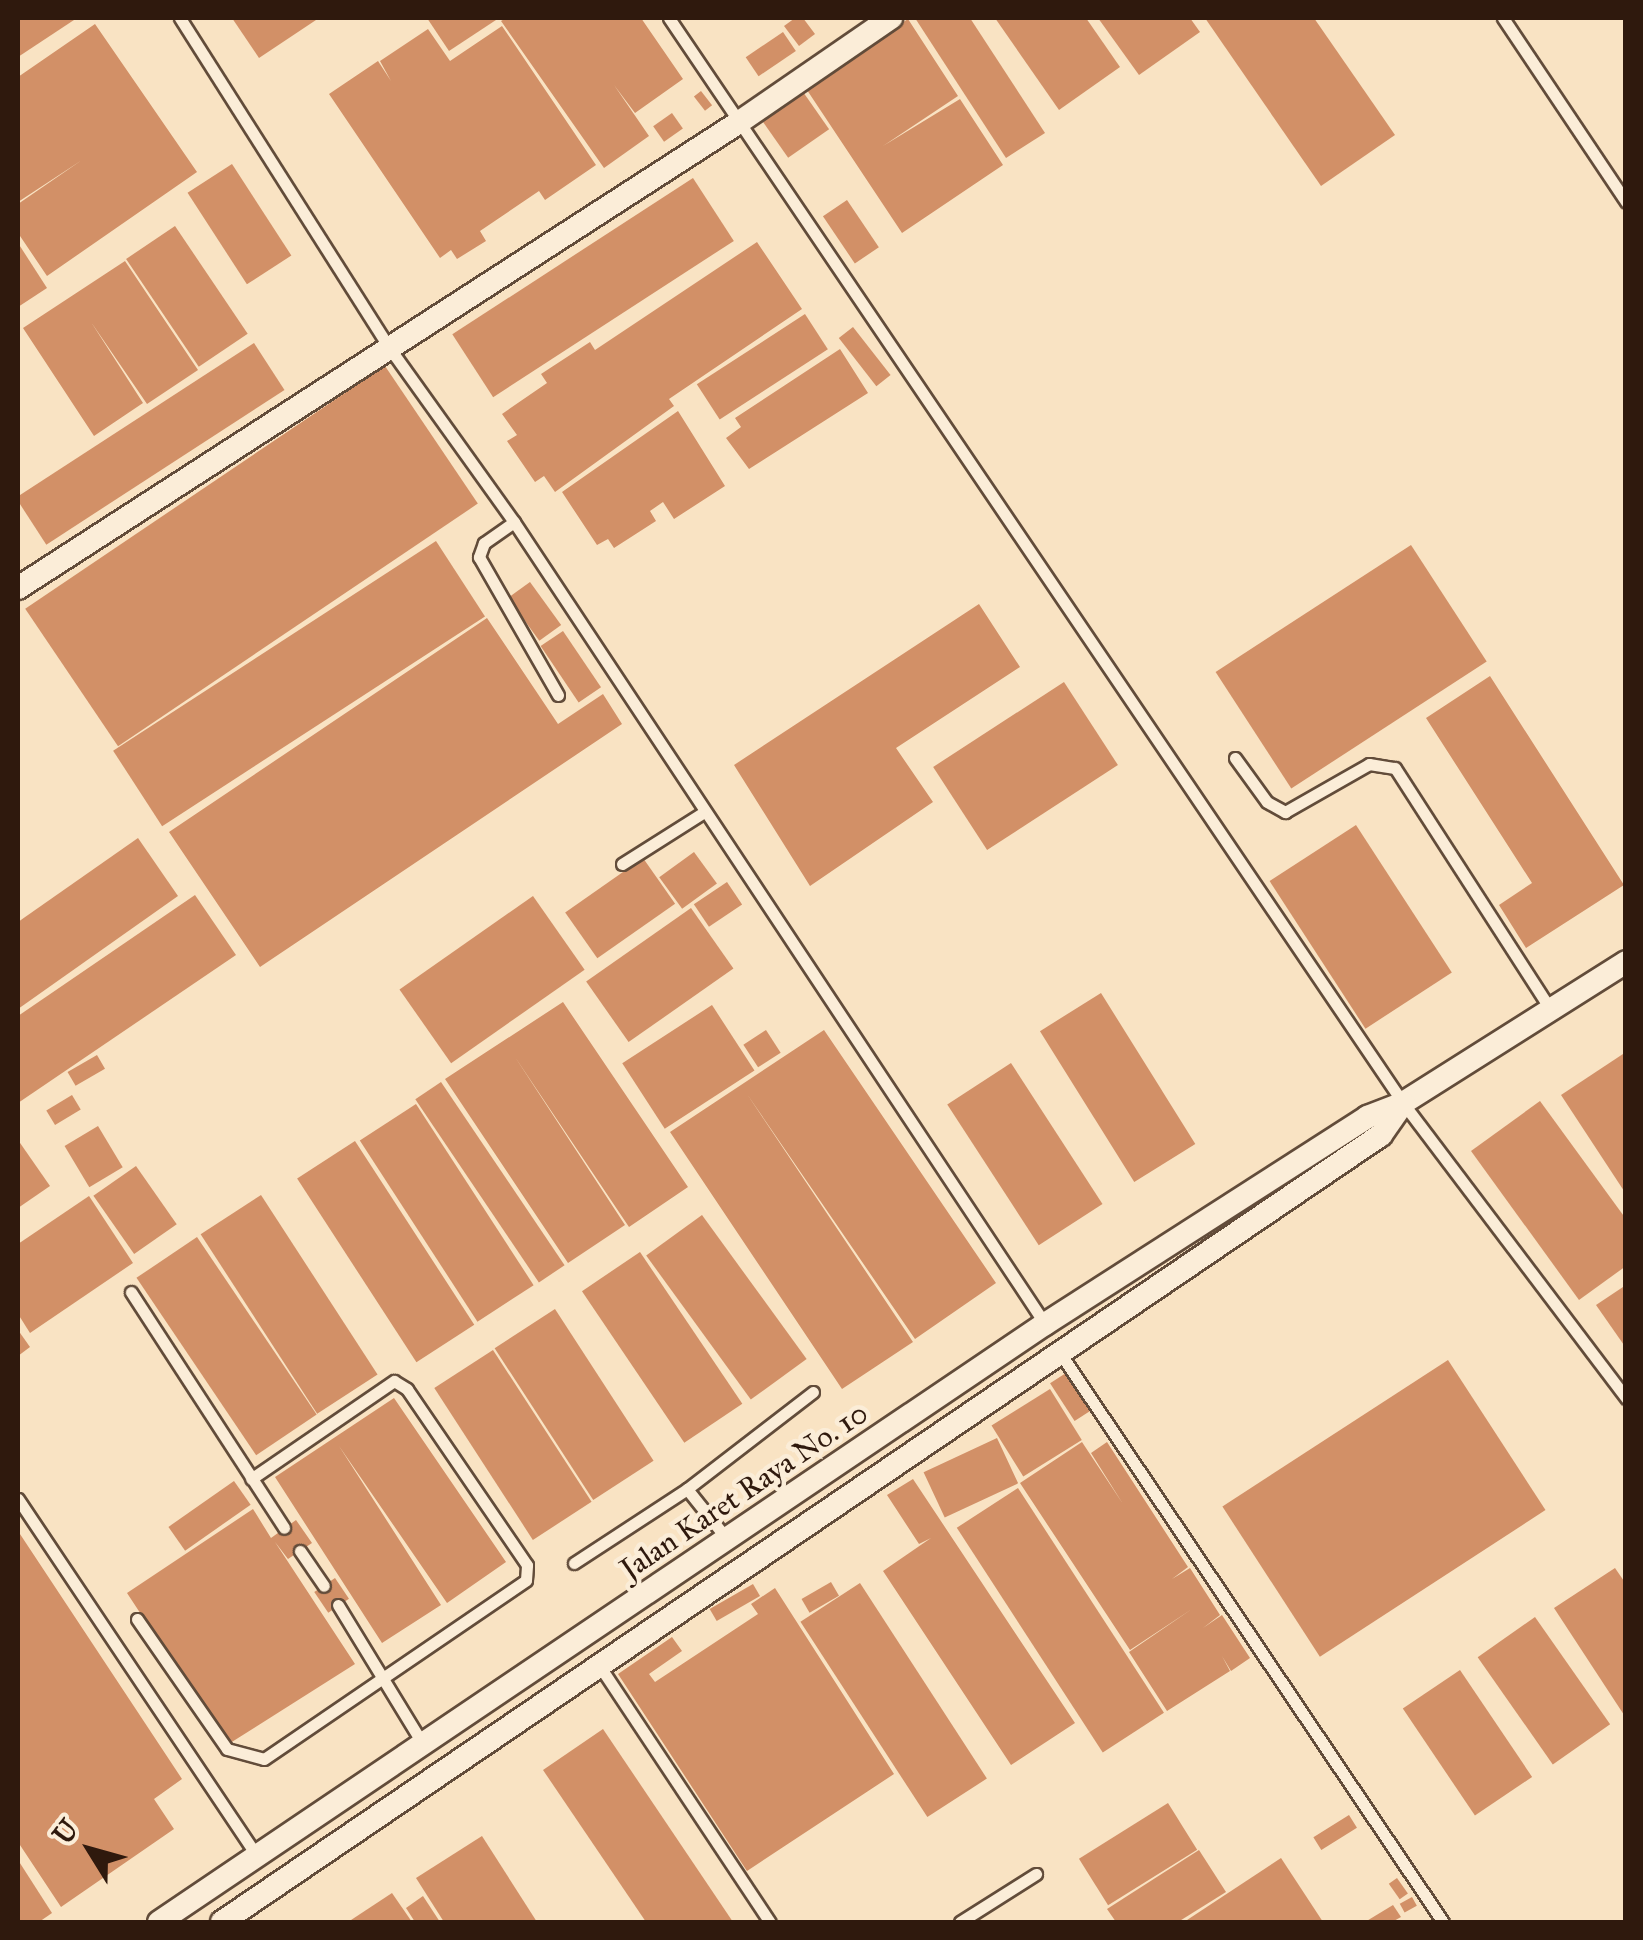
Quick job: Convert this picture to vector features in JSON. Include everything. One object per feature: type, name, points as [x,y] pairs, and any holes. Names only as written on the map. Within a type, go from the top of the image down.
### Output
[{"type":"street","points":[[18,588],[738,123],[890,18]]},
{"type":"street","points":[[1374,1126],[1403,1103],[1626,962]]},
{"type":"street","name":"Jalan Karet Raya No. 10","points":[[158,1922],[1045,1324],[1374,1126]]},
{"type":"street","name":"Jalan Karet Raya No. 10","points":[[222,1922],[1058,1351],[1374,1126]]},
{"type":"lane","points":[[180,18],[388,346],[514,522],[1045,1324]]},
{"type":"lane","points":[[670,18],[1403,1103],[1626,1398]]},
{"type":"lane","points":[[1503,18],[1626,202]]},
{"type":"lane","points":[[514,522],[484,542],[479,557],[558,695]]},
{"type":"lane","points":[[1235,758],[1267,802],[1286,812],[1369,764],[1396,768],[1552,1010]]},
{"type":"lane","points":[[622,864],[704,812]]},
{"type":"lane","points":[[130,1292],[284,1528]]},
{"type":"lane","points":[[1058,1351],[1442,1922]]},
{"type":"lane","points":[[137,1618],[227,1749],[244,1758],[264,1759],[516,1590],[528,1566],[406,1389],[394,1381],[251,1478]]},
{"type":"lane","points":[[574,1563],[688,1490],[813,1392]]},
{"type":"lane","points":[[688,1490],[726,1539]]},
{"type":"lane","points":[[18,1498],[257,1856]]},
{"type":"lane","points":[[300,1551],[324,1586]]},
{"type":"lane","points":[[338,1605],[423,1744]]},
{"type":"lane","points":[[599,1665],[770,1922]]},
{"type":"lane","points":[[960,1922],[1036,1874]]},
{"type":"building","points":[[18,18],[77,18],[18,57]]},
{"type":"building","points":[[232,18],[319,18],[259,58]]},
{"type":"building","points":[[427,18],[499,18],[449,51]]},
{"type":"building","points":[[641,18],[683,79],[635,113],[614,85],[649,136],[604,168],[501,21]]},
{"type":"building","points":[[795,18],[803,18],[815,34],[799,46],[784,26]]},
{"type":"building","points":[[915,18],[970,18],[1045,133],[1006,158]]},
{"type":"building","points":[[995,18],[1086,18],[1120,67],[1059,110]]},
{"type":"building","points":[[1098,18],[1190,18],[1200,32],[1139,75]]},
{"type":"building","points":[[1205,18],[1314,18],[1395,135],[1321,186]]},
{"type":"building","points":[[908,19],[958,96],[883,146],[960,99],[1003,165],[902,233],[805,87]]},
{"type":"building","points":[[95,24],[197,172],[47,276],[18,233],[18,204],[82,160],[18,202],[18,77]]},
{"type":"building","points":[[502,26],[596,165],[545,200],[539,191],[480,231],[486,241],[457,259],[451,250],[440,258],[329,94],[378,61],[391,81],[380,61],[428,29],[450,61]]},
{"type":"building","points":[[783,32],[796,51],[759,76],[746,57]]},
{"type":"building","points":[[801,89],[829,129],[788,158],[760,118]]},
{"type":"building","points":[[701,91],[712,105],[705,111],[694,97]]},
{"type":"building","points":[[672,113],[683,129],[664,142],[653,126]]},
{"type":"building","points":[[232,164],[291,255],[247,284],[188,193]]},
{"type":"building","points":[[693,178],[734,241],[493,397],[452,334]]},
{"type":"building","points":[[847,200],[879,247],[855,263],[823,216]]},
{"type":"building","points":[[175,226],[248,334],[199,367],[126,259]]},
{"type":"building","points":[[757,242],[802,309],[669,399],[674,406],[555,492],[544,476],[535,482],[507,441],[517,435],[502,414],[547,383],[541,374],[590,342],[595,350]]},
{"type":"building","points":[[18,243],[47,288],[18,307]]},
{"type":"building","points":[[125,261],[198,370],[147,404],[91,322],[143,403],[94,436],[23,328]]},
{"type":"building","points":[[805,314],[828,349],[720,419],[697,384]]},
{"type":"building","points":[[853,327],[891,375],[876,386],[839,338]]},
{"type":"building","points":[[254,343],[284,390],[46,545],[18,496]]},
{"type":"building","points":[[840,349],[868,393],[749,469],[726,438],[741,427],[735,418]]},
{"type":"building","points":[[385,366],[478,504],[118,746],[25,609]]},
{"type":"building","points":[[678,411],[725,486],[674,519],[663,502],[650,511],[656,521],[614,548],[608,539],[597,545],[562,492]]},
{"type":"building","points":[[436,541],[485,616],[162,826],[113,751]]},
{"type":"building","points":[[1411,545],[1487,662],[1291,788],[1216,672]]},
{"type":"building","points":[[530,582],[561,625],[539,641],[508,598]]},
{"type":"building","points":[[979,604],[1020,667],[896,748],[933,802],[810,886],[734,765]]},
{"type":"building","points":[[487,618],[558,724],[603,694],[622,724],[260,967],[169,832]]},
{"type":"building","points":[[563,631],[601,687],[579,702],[541,646]]},
{"type":"building","points":[[1490,676],[1624,885],[1526,948],[1499,905],[1532,883],[1426,718]]},
{"type":"building","points":[[1064,682],[1118,765],[987,850],[933,767]]},
{"type":"building","points":[[1356,825],[1452,973],[1365,1029],[1270,881]]},
{"type":"building","points":[[138,838],[178,896],[18,1009],[18,922]]},
{"type":"building","points":[[694,852],[717,884],[682,909],[659,877]]},
{"type":"building","points":[[643,858],[675,904],[597,958],[565,912]]},
{"type":"building","points":[[727,882],[742,904],[709,927],[694,904]]},
{"type":"building","points":[[195,895],[236,955],[18,1103],[18,1016]]},
{"type":"building","points":[[533,896],[585,970],[451,1063],[399,989]]},
{"type":"building","points":[[691,908],[733,969],[629,1042],[586,981]]},
{"type":"building","points":[[1101,993],[1195,1144],[1134,1182],[1040,1031]]},
{"type":"building","points":[[563,1002],[688,1187],[629,1227],[515,1057],[625,1225],[568,1263],[445,1079]]},
{"type":"building","points":[[712,1005],[754,1070],[665,1129],[622,1063]]},
{"type":"building","points":[[766,1030],[781,1053],[758,1067],[743,1045]]},
{"type":"building","points":[[824,1030],[996,1283],[915,1339],[747,1094],[913,1342],[842,1389],[670,1132]]},
{"type":"building","points":[[1626,1052],[1626,1194],[1561,1095]]},
{"type":"building","points":[[97,1055],[105,1069],[76,1086],[68,1072]]},
{"type":"building","points":[[1011,1063],[1102,1204],[1039,1245],[947,1104]]},
{"type":"building","points":[[441,1082],[565,1265],[539,1283],[415,1099]]},
{"type":"building","points":[[72,1095],[81,1110],[55,1125],[46,1110]]},
{"type":"building","points":[[1540,1101],[1626,1219],[1626,1266],[1579,1300],[1471,1151]]},
{"type":"building","points":[[416,1104],[534,1285],[477,1322],[360,1140]]},
{"type":"building","points":[[98,1126],[123,1167],[89,1187],[65,1146]]},
{"type":"building","points":[[18,1140],[50,1186],[18,1208]]},
{"type":"building","points":[[355,1141],[474,1325],[416,1362],[297,1179]]},
{"type":"building","points":[[136,1166],[177,1224],[134,1254],[93,1196]]},
{"type":"building","points":[[261,1195],[378,1374],[317,1414],[201,1234]]},
{"type":"building","points":[[89,1196],[133,1263],[30,1333],[18,1314],[18,1244]]},
{"type":"building","points":[[702,1215],[807,1359],[751,1400],[646,1256]]},
{"type":"building","points":[[197,1237],[317,1414],[256,1455],[136,1278]]},
{"type":"building","points":[[640,1252],[742,1404],[684,1443],[582,1291]]},
{"type":"building","points":[[1626,1285],[1626,1348],[1596,1305]]},
{"type":"building","points":[[555,1309],[654,1461],[593,1500],[495,1348]]},
{"type":"building","points":[[18,1330],[30,1347],[18,1356]]},
{"type":"building","points":[[493,1350],[592,1502],[533,1540],[434,1388]]},
{"type":"building","points":[[1448,1360],[1545,1510],[1320,1657],[1222,1507]]},
{"type":"building","points":[[1066,1373],[1091,1411],[1075,1421],[1050,1383]]},
{"type":"building","points":[[1050,1389],[1082,1440],[1023,1476],[991,1426]]},
{"type":"building","points":[[394,1398],[506,1562],[447,1603],[339,1446],[441,1605],[382,1643],[275,1477]]},
{"type":"building","points":[[997,1438],[1018,1483],[945,1518],[924,1472]]},
{"type":"building","points":[[1082,1442],[1123,1504],[1091,1453],[1107,1442],[1188,1567],[1172,1579],[1190,1568],[1220,1615],[1203,1628],[1222,1615],[1250,1658],[1231,1671],[1222,1656],[1230,1671],[1167,1711],[1129,1652],[1192,1609],[1130,1650],[1020,1483]]},
{"type":"building","points":[[913,1479],[1075,1723],[1011,1765],[883,1571],[931,1538],[919,1544],[887,1495]]},
{"type":"building","points":[[234,1481],[251,1505],[185,1551],[168,1527]]},
{"type":"building","points":[[1018,1488],[1164,1713],[1103,1753],[957,1528]]},
{"type":"building","points":[[253,1509],[271,1538],[296,1520],[312,1543],[288,1559],[275,1542],[355,1664],[227,1745],[127,1593]]},
{"type":"building","points":[[18,1531],[182,1779],[154,1799],[174,1829],[61,1907],[18,1842]]},
{"type":"building","points":[[1615,1568],[1626,1584],[1626,1718],[1554,1608]]},
{"type":"building","points":[[335,1578],[349,1599],[328,1613],[314,1592]]},
{"type":"building","points":[[831,1582],[839,1596],[810,1613],[802,1599]]},
{"type":"building","points":[[860,1583],[987,1778],[927,1817],[800,1622]]},
{"type":"building","points":[[753,1584],[760,1596],[717,1621],[710,1609]]},
{"type":"building","points":[[775,1588],[894,1774],[747,1871],[618,1674],[672,1637],[682,1651],[649,1674],[655,1682],[758,1614],[751,1604]]},
{"type":"building","points":[[1535,1617],[1610,1724],[1553,1764],[1478,1657]]},
{"type":"building","points":[[1460,1670],[1532,1777],[1475,1816],[1403,1709]]},
{"type":"building","points":[[603,1729],[733,1922],[646,1922],[543,1770]]},
{"type":"building","points":[[1168,1803],[1197,1850],[1108,1905],[1079,1859]]},
{"type":"building","points":[[1349,1815],[1357,1828],[1321,1850],[1313,1837]]},
{"type":"building","points":[[482,1836],[537,1922],[444,1922],[416,1878]]},
{"type":"building","points":[[1199,1850],[1226,1892],[1178,1922],[1116,1922],[1107,1909]]},
{"type":"building","points":[[1281,1858],[1323,1922],[1184,1922]]},
{"type":"building","points":[[18,1860],[52,1913],[39,1922],[18,1922]]},
{"type":"building","points":[[1397,1878],[1408,1894],[1400,1899],[1389,1884]]},
{"type":"building","points":[[392,1893],[412,1922],[348,1922]]},
{"type":"building","points":[[423,1896],[440,1922],[415,1922],[406,1908]]},
{"type":"building","points":[[1412,1897],[1417,1906],[1405,1913],[1400,1904]]},
{"type":"building","points":[[1393,1905],[1401,1917],[1392,1922],[1365,1922]]}]
